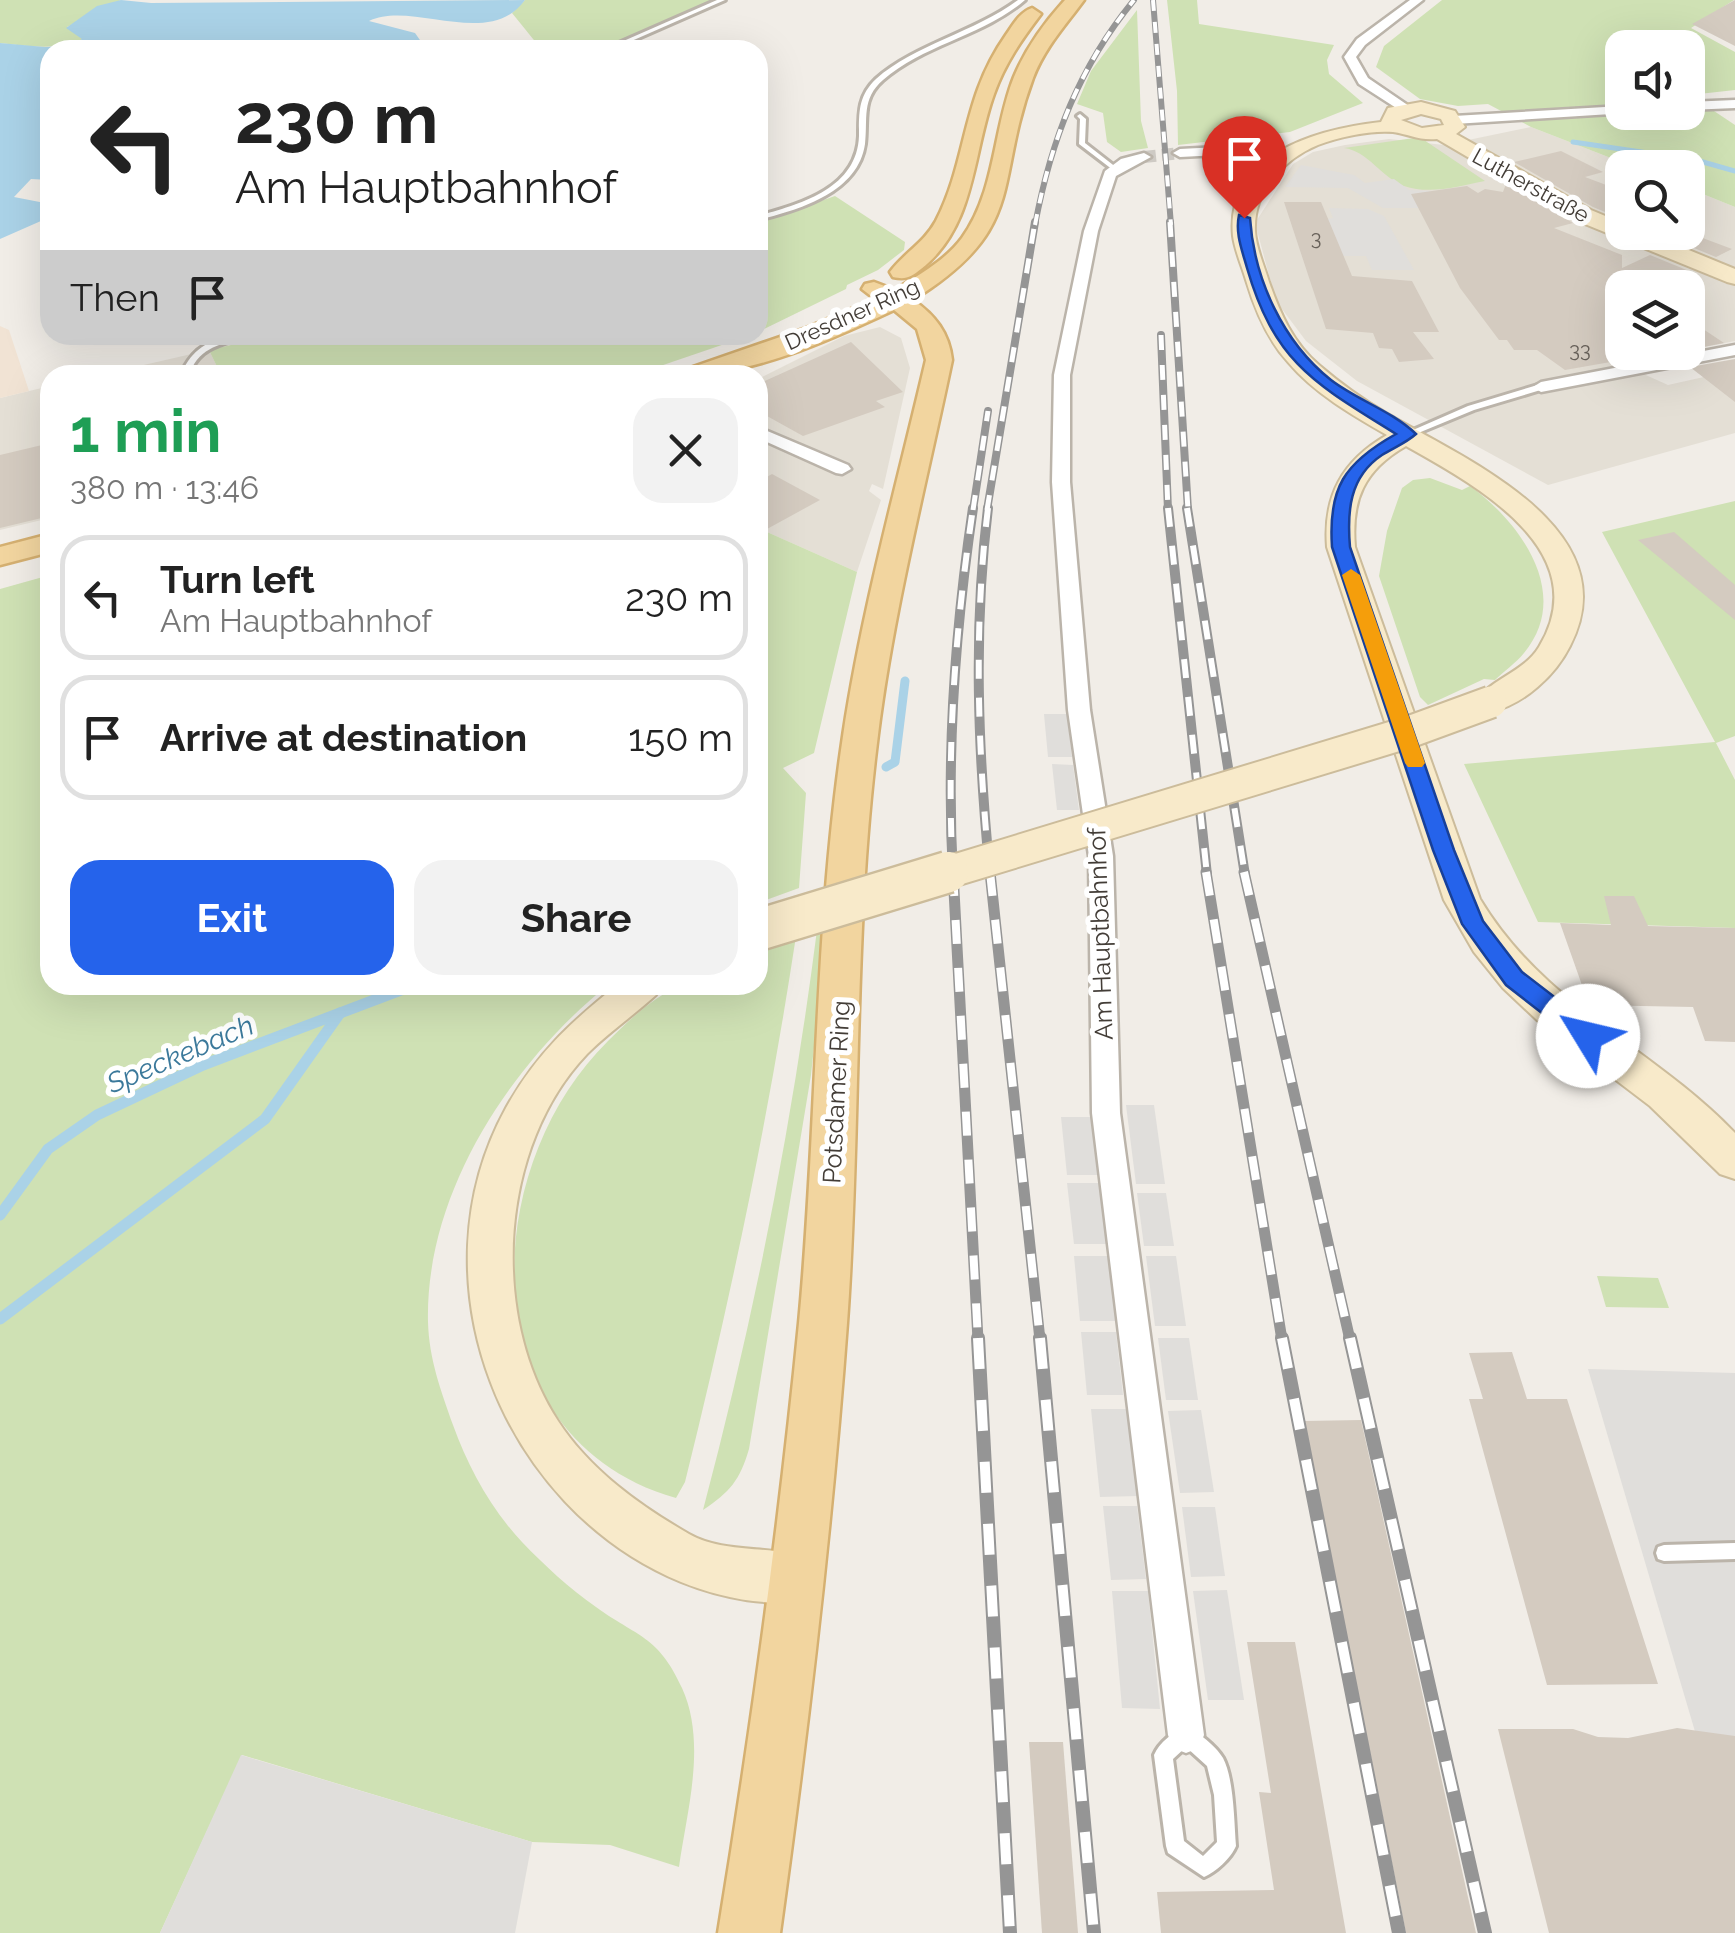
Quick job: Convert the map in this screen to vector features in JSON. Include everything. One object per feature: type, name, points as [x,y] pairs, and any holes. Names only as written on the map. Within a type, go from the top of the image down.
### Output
[{"type":"main road","name":"Dresdner Ring","points":[[884,294],[946,228],[981,101],[1009,44],[1045,0]]},
{"type":"main road","name":"Dresdner Ring","points":[[721,365],[754,352],[793,344],[884,294],[944,270],[978,234],[993,196],[1013,104],[1038,46],[1076,0]]},
{"type":"main road","name":"Potsdamer Ring","points":[[749,1933],[775,1760],[796,1578],[829,1234],[850,812],[873,658],[939,360],[932,330],[917,314],[884,294]]},
{"type":"main road","points":[[0,556],[40,546]]},
{"type":"street","points":[[1399,117],[1352,68],[1350,56],[1362,42],[1417,0]]},
{"type":"street","points":[[1705,105],[1735,104]]},
{"type":"street","name":"Lutherstraße","points":[[1399,117],[1433,110],[1447,127],[1598,222],[1735,277]]},
{"type":"street","points":[[1447,127],[1605,112]]},
{"type":"street","points":[[768,927],[1409,732],[1491,702],[1525,684],[1556,650],[1568,621],[1564,574],[1546,534],[1499,488],[1318,378],[1292,352],[1274,324],[1245,238],[1244,218],[1260,180],[1283,158],[1319,138],[1399,117]]},
{"type":"street","points":[[1180,153],[1238,150],[1283,158]]},
{"type":"street","points":[[1116,169],[1144,157]]},
{"type":"street","name":"Am Hauptbahnhof","points":[[1116,169],[1107,182],[1091,231],[1066,347],[1062,492],[1080,710],[1101,856],[1106,1113],[1186,1735]]},
{"type":"street","points":[[1541,388],[1735,350]]},
{"type":"street","points":[[1408,434],[1375,452],[1358,469],[1343,496],[1338,525],[1341,547],[1462,900],[1488,948],[1514,978],[1688,1110],[1735,1161]]},
{"type":"street","points":[[768,436],[842,469]]},
{"type":"street","points":[[630,995],[596,1020],[547,1075],[513,1144],[499,1182],[492,1220],[489,1301],[496,1342],[514,1391],[550,1454],[606,1510],[681,1557],[732,1571],[796,1578]]},
{"type":"lane","points":[[629,40],[722,0]]},
{"type":"lane","points":[[768,215],[813,199],[844,177],[861,151],[860,110],[880,79],[991,23],[1022,0]]},
{"type":"lane","points":[[1080,116],[1082,144],[1089,153],[1116,169]]},
{"type":"lane","points":[[192,365],[196,353],[209,345]]},
{"type":"lane","points":[[1408,434],[1470,408],[1541,388]]},
{"type":"lane","points":[[1664,1552],[1735,1552]]},
{"type":"lane","points":[[1186,1735],[1215,1761],[1223,1795],[1227,1846],[1204,1868],[1175,1846],[1168,1801],[1164,1755],[1186,1735]]},
{"type":"shaded area","points":[[1531,127],[1605,156],[1605,250],[1705,250],[1705,195],[1735,207],[1735,341],[1705,347],[1705,270],[1605,270],[1605,370],[1635,370],[1668,385],[1735,370],[1735,433],[1548,485],[1357,381],[1306,341],[1276,301],[1255,223],[1293,164],[1313,152],[1389,139],[1444,145]]},
{"type":"shaded area","points":[[1301,165],[1354,175],[1365,183],[1394,179],[1409,190],[1432,191],[1442,208],[1383,208],[1348,188],[1285,187]]},
{"type":"shaded area","points":[[1329,208],[1368,209],[1384,216],[1414,270],[1372,270],[1366,256],[1343,256],[1327,219],[1333,218]]},
{"type":"shaded area","points":[[0,326],[9,330],[29,391],[0,398]]},
{"type":"shaded area","points":[[880,327],[901,338],[910,368],[883,489],[872,484],[869,491],[881,500],[857,572],[768,532],[768,374],[844,336]]},
{"type":"shaded area","points":[[209,350],[216,365],[144,365]]},
{"type":"shaded area","points":[[40,388],[40,520],[0,530],[0,398]]},
{"type":"shaded area","points":[[1044,714],[1067,714],[1072,757],[1048,757]]},
{"type":"shaded area","points":[[1052,764],[1073,765],[1079,810],[1057,810]]},
{"type":"shaded area","points":[[1126,1105],[1154,1105],[1165,1184],[1136,1184]]},
{"type":"shaded area","points":[[1061,1117],[1093,1117],[1100,1175],[1067,1175]]},
{"type":"shaded area","points":[[1067,1183],[1100,1183],[1108,1244],[1074,1244]]},
{"type":"shaded area","points":[[1137,1193],[1166,1193],[1174,1246],[1144,1246]]},
{"type":"shaded area","points":[[1074,1256],[1109,1256],[1116,1321],[1080,1321]]},
{"type":"shaded area","points":[[1146,1256],[1176,1256],[1186,1326],[1155,1326]]},
{"type":"shaded area","points":[[1081,1332],[1116,1332],[1123,1395],[1087,1395]]},
{"type":"shaded area","points":[[1158,1338],[1189,1338],[1198,1400],[1166,1400]]},
{"type":"shaded area","points":[[1588,1369],[1735,1373],[1735,1780],[1699,1745]]},
{"type":"shaded area","points":[[1091,1409],[1127,1409],[1138,1496],[1100,1497]]},
{"type":"shaded area","points":[[1201,1410],[1214,1492],[1180,1493],[1168,1411]]},
{"type":"shaded area","points":[[1103,1506],[1137,1506],[1146,1579],[1111,1580]]},
{"type":"shaded area","points":[[1182,1507],[1215,1507],[1225,1576],[1191,1577]]},
{"type":"shaded area","points":[[1227,1590],[1244,1700],[1208,1700],[1193,1591]]},
{"type":"shaded area","points":[[1112,1591],[1148,1591],[1160,1709],[1122,1708]]},
{"type":"shaded area","points":[[241,1755],[532,1842],[515,1933],[160,1933]]},
{"type":"green space","points":[[0,0],[121,0],[67,27],[83,39],[40,40],[40,47],[0,43]]},
{"type":"green space","points":[[525,0],[713,0],[620,40],[534,40],[512,13]]},
{"type":"green space","points":[[1167,0],[1197,0],[1199,24],[1334,45],[1327,60],[1329,74],[1363,103],[1290,132],[1178,145],[1177,91]]},
{"type":"green space","points":[[1442,0],[1734,0],[1691,28],[1695,30],[1605,30],[1605,130],[1705,130],[1705,105],[1735,125],[1735,207],[1705,195],[1705,150],[1605,150],[1605,156],[1531,127],[1488,104],[1458,106],[1420,99],[1376,67],[1384,46]]},
{"type":"green space","points":[[1137,10],[1141,121],[1148,148],[1121,152],[1107,142],[1103,113],[1077,104],[1091,71]]},
{"type":"green space","points":[[1705,36],[1735,52],[1735,90],[1705,93]]},
{"type":"green space","points":[[1424,140],[1485,181],[1445,189],[1414,189],[1396,182],[1360,154],[1344,148]]},
{"type":"green space","points":[[835,196],[905,242],[904,250],[846,289],[768,327],[768,219]]},
{"type":"green space","points":[[231,345],[722,345],[663,365],[216,365],[209,350]]},
{"type":"green space","points":[[1430,478],[1462,490],[1470,486],[1506,519],[1534,561],[1542,584],[1543,607],[1538,630],[1524,653],[1495,680],[1484,679],[1428,705],[1420,697],[1379,576],[1387,531],[1402,488],[1413,480]]},
{"type":"green space","points":[[1735,501],[1735,736],[1716,743],[1735,780],[1735,928],[1538,922],[1464,764],[1715,742],[1602,532]]},
{"type":"green space","points":[[768,532],[857,572],[814,753],[783,768],[806,793],[799,888],[768,899]]},
{"type":"green space","points":[[40,578],[40,995],[597,995],[539,1052],[508,1092],[458,1179],[441,1226],[431,1274],[429,1336],[436,1375],[459,1441],[500,1516],[548,1568],[655,1647],[682,1688],[693,1731],[694,1754],[679,1867],[610,1845],[532,1842],[242,1755],[160,1933],[0,1933],[0,589]]},
{"type":"green space","points":[[827,926],[811,1075],[749,1449],[733,1484],[703,1510],[770,1222],[817,930]]},
{"type":"green space","points":[[796,936],[733,1278],[685,1482],[676,1498],[609,1467],[560,1420],[529,1362],[515,1296],[517,1227],[534,1159],[565,1096],[608,1041],[663,995],[768,995],[768,947]]},
{"type":"green space","points":[[1597,1276],[1658,1278],[1669,1308],[1606,1307]]},
{"type":"water","points":[[121,0],[525,0],[510,14],[491,21],[387,16],[369,21],[415,33],[420,40],[80,40],[66,28],[97,6]]},
{"type":"water","points":[[0,43],[40,47],[40,179],[31,179],[14,197],[40,202],[40,221],[0,239]]},
{"type":"building","points":[[1735,0],[1735,46],[1692,24]]},
{"type":"building","points":[[1561,151],[1603,172],[1585,177],[1605,185],[1605,212],[1593,207],[1514,162]]},
{"type":"building","points":[[1506,184],[1573,223],[1554,228],[1622,255],[1622,268],[1650,255],[1687,270],[1605,270],[1605,363],[1565,370],[1537,350],[1514,350],[1507,340],[1499,340],[1460,288],[1411,194],[1467,186],[1478,193],[1485,189],[1503,192]]},
{"type":"building","points":[[1284,202],[1321,202],[1352,276],[1412,281],[1439,332],[1413,332],[1434,359],[1399,362],[1392,349],[1379,348],[1373,333],[1326,329]]},
{"type":"building","points":[[1705,239],[1732,249],[1716,257],[1699,250],[1705,250]]},
{"type":"building","points":[[1705,330],[1724,343],[1705,347]]},
{"type":"building","points":[[851,342],[903,392],[876,401],[885,407],[803,436],[768,417],[768,379]]},
{"type":"building","points":[[1735,359],[1735,402],[1694,370],[1705,370],[1705,364]]},
{"type":"building","points":[[40,445],[40,518],[0,528],[0,455]]},
{"type":"building","points":[[772,474],[820,500],[768,529],[768,476]]},
{"type":"building","points":[[1674,532],[1735,585],[1735,620],[1638,540]]},
{"type":"building","points":[[1604,896],[1634,896],[1648,926],[1735,928],[1735,1042],[1705,1041],[1693,1007],[1589,1005],[1560,923],[1611,925]]},
{"type":"building","points":[[1512,1352],[1527,1399],[1567,1399],[1658,1684],[1547,1685],[1469,1399],[1483,1399],[1469,1353]]},
{"type":"building","points":[[1361,1420],[1476,1933],[1406,1933],[1304,1421]]},
{"type":"building","points":[[1247,1642],[1295,1642],[1346,1933],[1161,1933],[1157,1892],[1274,1890],[1259,1792],[1271,1793]]},
{"type":"building","points":[[1677,1728],[1735,1736],[1735,1933],[1549,1933],[1498,1729],[1573,1729],[1598,1737],[1628,1738]]},
{"type":"building","points":[[1029,1742],[1063,1742],[1078,1933],[1042,1933]]},
{"type":"waterway","points":[[1573,142],[1696,160],[1735,171]]},
{"type":"waterway","name":"Speckebach","points":[[886,767],[895,762],[905,681]]},
{"type":"waterway","name":"Speckebach","points":[[340,1013],[388,995]]},
{"type":"waterway","name":"Speckebach","points":[[0,1215],[48,1149],[97,1115],[203,1065],[340,1013]]},
{"type":"waterway","points":[[0,1319],[265,1119],[340,1013]]},
{"type":"tunnel","points":[[1144,157],[1180,153]]},
{"type":"railway","points":[[1035,225],[1049,163],[1070,106],[1098,51],[1134,0]]},
{"type":"railway","points":[[1153,0],[1171,225]]},
{"type":"railway","points":[[987,510],[1035,222]]},
{"type":"railway","points":[[1170,222],[1188,510]]},
{"type":"railway","points":[[1161,335],[1168,510]]},
{"type":"railway","points":[[973,510],[988,411]]},
{"type":"railway","points":[[953,875],[954,691],[973,508]]},
{"type":"railway","points":[[988,508],[980,600],[979,692],[990,875]]},
{"type":"railway","points":[[1168,508],[1207,875]]},
{"type":"railway","points":[[1187,508],[1245,875]]},
{"type":"railway","points":[[953,872],[978,1340]]},
{"type":"railway","points":[[990,872],[1040,1340]]},
{"type":"railway","points":[[1206,872],[1282,1340]]},
{"type":"railway","points":[[1244,872],[1350,1340]]},
{"type":"railway","points":[[978,1338],[1010,1933]]},
{"type":"railway","points":[[1040,1338],[1094,1933]]},
{"type":"railway","points":[[1282,1338],[1399,1933]]},
{"type":"railway","points":[[1350,1338],[1485,1933]]},
{"type":"slow traffic","points":[[1351,575],[1415,763]]},
{"type":"route","points":[[1244,218],[1245,238],[1261,293],[1279,335],[1326,384],[1408,434],[1372,454],[1348,484],[1338,509],[1341,547],[1473,924],[1514,978],[1588,1036]]}]
